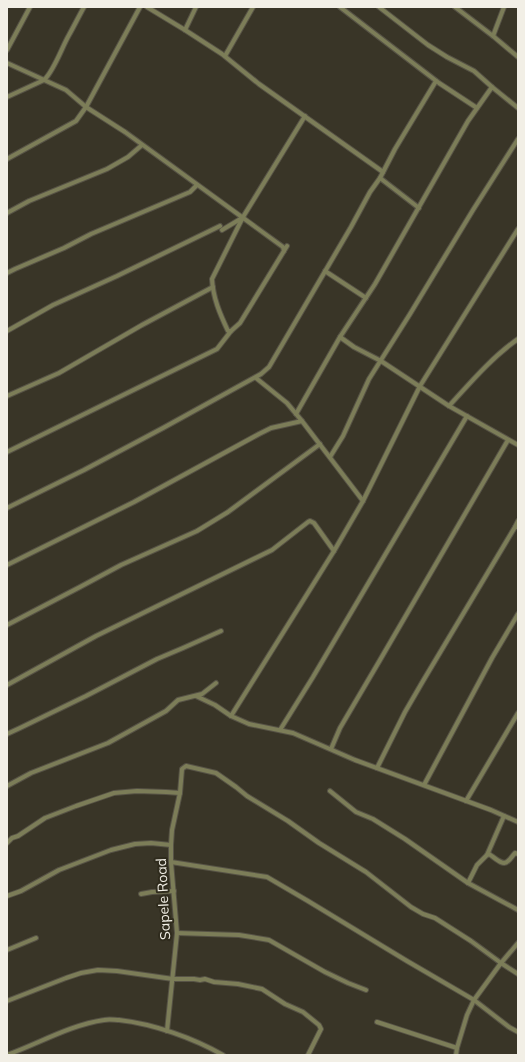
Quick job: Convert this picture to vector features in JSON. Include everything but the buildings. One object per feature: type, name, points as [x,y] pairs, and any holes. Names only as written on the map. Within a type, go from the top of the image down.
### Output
[{"type":"street","points":[[7,50],[30,7]]},
{"type":"street","points":[[7,97],[47,78],[84,7]]},
{"type":"street","points":[[7,159],[76,121],[86,107],[140,7]]},
{"type":"street","points":[[147,7],[225,56],[259,84],[383,172]]},
{"type":"street","points":[[185,30],[196,7]]},
{"type":"street","points":[[225,56],[254,7]]},
{"type":"street","points":[[340,7],[436,81],[477,108]]},
{"type":"street","points":[[379,7],[428,45],[474,71],[518,108]]},
{"type":"street","points":[[455,7],[518,57]]},
{"type":"street","points":[[493,36],[504,7]]},
{"type":"street","points":[[7,63],[66,90],[86,107],[142,144],[283,247],[284,251]]},
{"type":"street","points":[[7,508],[137,442],[256,378],[269,367],[436,81]]},
{"type":"street","points":[[296,414],[340,337],[375,284],[468,121],[492,87]]},
{"type":"street","points":[[230,331],[228,331],[217,307],[212,279],[242,218],[305,116]]},
{"type":"street","points":[[330,457],[344,436],[369,379],[518,139]]},
{"type":"street","points":[[7,213],[29,201],[107,169],[128,157],[142,144]]},
{"type":"street","points":[[380,178],[419,208]]},
{"type":"street","points":[[7,273],[64,248],[91,234],[190,192],[197,185]]},
{"type":"street","points":[[7,331],[53,305],[242,218]]},
{"type":"street","points":[[231,716],[334,551],[363,501],[420,386],[518,229]]},
{"type":"street","points":[[7,452],[217,349],[230,331],[240,323],[287,246]]},
{"type":"street","points":[[325,271],[366,298]]},
{"type":"street","points":[[7,396],[59,373],[142,325],[213,287]]},
{"type":"street","points":[[340,337],[354,347],[381,361],[449,406],[518,445]]},
{"type":"street","points":[[449,406],[493,360],[510,344],[518,339]]},
{"type":"street","points":[[256,378],[287,403],[363,501]]},
{"type":"street","points":[[280,730],[313,677],[467,416]]},
{"type":"street","points":[[7,565],[134,502],[271,428],[302,421]]},
{"type":"street","points":[[331,749],[340,728],[508,440]]},
{"type":"street","points":[[7,625],[122,565],[197,531],[228,512],[320,444]]},
{"type":"street","points":[[7,685],[96,636],[272,550],[310,521],[314,523],[334,551]]},
{"type":"street","points":[[377,768],[402,717],[419,687],[516,527],[518,521]]},
{"type":"street","points":[[424,785],[492,658],[518,614]]},
{"type":"street","points":[[7,734],[86,696],[157,659],[221,631]]},
{"type":"street","points":[[7,786],[31,773],[108,743],[166,711],[178,700],[202,694],[216,683]]},
{"type":"street","points":[[196,696],[215,705],[231,716],[249,724],[294,733],[377,768],[518,822]]},
{"type":"street","points":[[466,801],[518,713]]},
{"type":"street","name":"Sapele Road","points":[[167,1030],[177,933],[171,862],[172,830],[180,793],[182,769],[186,766],[216,773],[247,796],[366,872],[411,907],[423,914],[435,918],[471,941],[501,963]]},
{"type":"street","points":[[7,842],[45,818],[114,793],[137,791],[180,793]]},
{"type":"street","points":[[330,791],[356,812],[373,819],[405,839],[468,883],[518,910]]},
{"type":"street","points":[[468,883],[477,865],[487,855],[504,816]]},
{"type":"street","points":[[7,896],[21,891],[60,870],[111,850],[135,844],[151,843],[171,845]]},
{"type":"street","points":[[487,855],[490,854],[505,864],[513,854],[518,854]]},
{"type":"street","points":[[171,862],[267,877],[394,954],[474,1000],[518,1032]]},
{"type":"street","points":[[141,894],[174,891]]},
{"type":"street","points":[[177,933],[239,935],[269,940],[325,972],[366,990]]},
{"type":"street","points":[[7,950],[36,938]]},
{"type":"street","points":[[456,1055],[467,1015],[474,1000],[501,963],[518,943]]},
{"type":"street","points":[[501,963],[518,974]]},
{"type":"street","points":[[7,1001],[66,978],[81,973],[98,970],[117,971],[173,979],[205,979],[214,982],[238,984],[262,989],[285,1004],[303,1012],[319,1025],[321,1029],[320,1033],[308,1055]]},
{"type":"street","points":[[7,1055],[76,1026],[106,1019],[127,1021],[167,1030],[223,1055]]},
{"type":"street","points":[[377,1022],[457,1048]]}]
